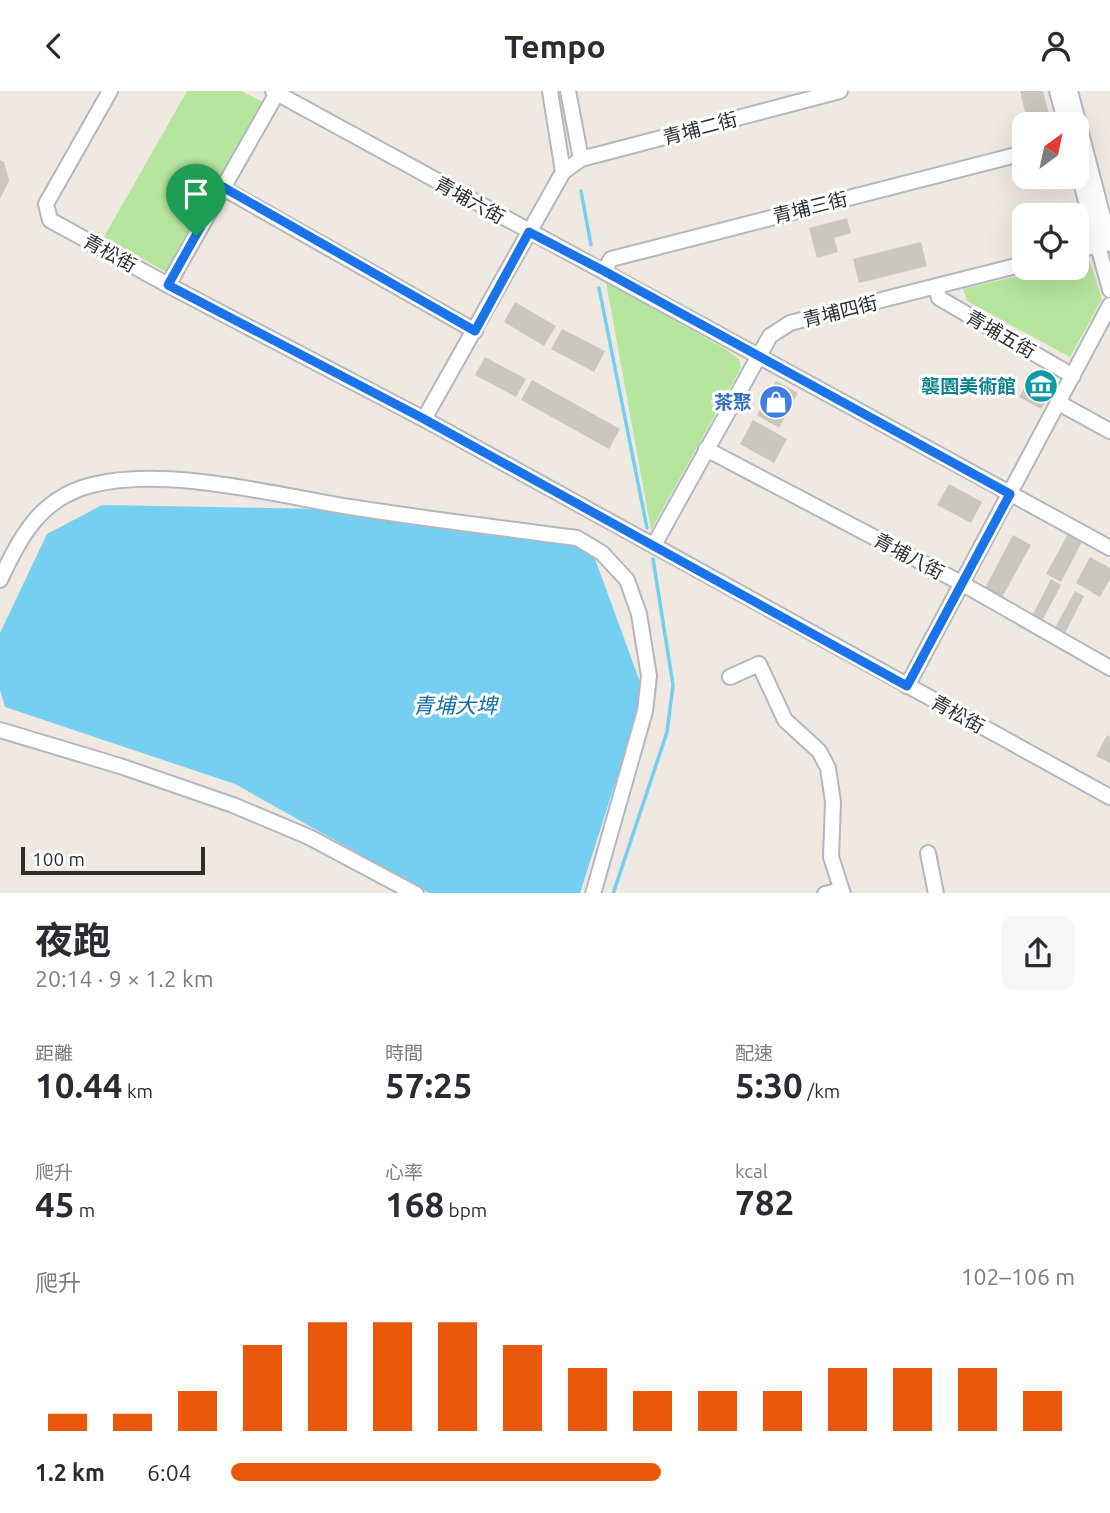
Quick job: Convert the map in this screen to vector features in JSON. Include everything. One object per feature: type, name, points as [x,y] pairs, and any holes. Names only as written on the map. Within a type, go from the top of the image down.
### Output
[{"type":"street","name":"青松街","points":[[110,91],[46,204],[50,220],[424,419],[1110,797]]},
{"type":"street","points":[[424,419],[563,172],[550,91]]},
{"type":"street","points":[[568,91],[581,159]]},
{"type":"street","name":"青埔二街","points":[[563,172],[581,159],[840,91]]},
{"type":"street","points":[[1057,91],[1063,112]]},
{"type":"street","points":[[1070,91],[1074,112]]},
{"type":"street","points":[[168,285],[275,92]]},
{"type":"street","name":"青埔六街","points":[[275,92],[1110,548]]},
{"type":"street","name":"青埔三街","points":[[604,271],[611,259],[1012,156]]},
{"type":"street","points":[[1089,176],[1107,243],[1110,290]]},
{"type":"street","points":[[223,187],[475,331]]},
{"type":"street","points":[[1086,189],[1107,243]]},
{"type":"street","points":[[1089,247],[1107,243]]},
{"type":"street","name":"青埔四街","points":[[654,545],[770,336],[790,323],[1012,267]]},
{"type":"street","name":"青埔五街","points":[[936,287],[939,298],[1073,376]]},
{"type":"street","points":[[907,686],[1110,305]]},
{"type":"street","points":[[1059,403],[1110,431]]},
{"type":"street","name":"青埔八街","points":[[706,449],[963,584],[1110,668]]},
{"type":"street","points":[[0,580],[18,542],[40,513],[65,497],[92,485],[136,479],[188,481],[577,538],[602,553],[628,580],[639,614],[649,676],[645,711],[593,893]]},
{"type":"street","points":[[730,677],[759,664],[785,720],[819,751],[828,768],[833,802],[831,857],[842,892]]},
{"type":"street","points":[[0,730],[233,804],[309,837],[414,893]]},
{"type":"street","points":[[928,853],[936,893]]},
{"type":"green space","points":[[187,91],[241,91],[263,102],[166,272],[104,237]]},
{"type":"green space","points":[[1089,259],[1102,299],[1070,357],[967,301],[963,289],[1012,277],[1012,280],[1089,280]]},
{"type":"green space","points":[[606,282],[725,349],[739,359],[741,368],[651,530]]},
{"type":"water","name":"青埔大埤","points":[[102,505],[329,509],[590,545],[644,693],[580,893],[429,893],[235,784],[5,707],[0,690],[0,633],[47,534]]},
{"type":"building","points":[[1020,91],[1043,91],[1049,112],[1025,112]]},
{"type":"building","points":[[0,160],[4,162],[9,181],[0,199]]},
{"type":"building","points":[[847,218],[851,233],[834,238],[838,252],[817,258],[809,228]]},
{"type":"building","points":[[921,242],[927,266],[859,283],[853,259]]},
{"type":"building","points":[[515,302],[556,326],[544,346],[504,322]]},
{"type":"building","points":[[562,329],[605,351],[594,372],[551,349]]},
{"type":"building","points":[[485,357],[526,379],[516,397],[475,375]]},
{"type":"building","points":[[1033,373],[1055,385],[1041,409],[1019,397]]},
{"type":"building","points":[[532,380],[620,429],[609,449],[521,400]]},
{"type":"building","points":[[776,381],[798,393],[779,428],[757,415]]},
{"type":"building","points":[[753,420],[787,439],[774,463],[740,444]]},
{"type":"building","points":[[949,484],[982,502],[971,523],[937,505]]},
{"type":"building","points":[[1068,534],[1082,542],[1061,582],[1046,574]]},
{"type":"building","points":[[1013,535],[1031,545],[1000,601],[983,592]]},
{"type":"building","points":[[1090,557],[1110,568],[1110,579],[1100,597],[1076,583]]},
{"type":"building","points":[[1051,579],[1061,585],[1041,623],[1031,618]]},
{"type":"building","points":[[1075,591],[1084,596],[1065,633],[1055,628]]},
{"type":"building","points":[[1107,735],[1110,737],[1110,763],[1096,756]]},
{"type":"waterway","points":[[581,191],[591,245]]},
{"type":"waterway","points":[[599,288],[647,528]]},
{"type":"waterway","points":[[613,893],[667,732],[673,685],[653,559]]},
{"type":"place","name":"襲園美術館","points":[[1041,386]]},
{"type":"place","name":"茶聚","points":[[776,402]]},
{"type":"route","points":[[223,187],[475,331],[529,232],[1010,494],[907,686],[424,419],[168,285],[196,236],[223,187]]}]
